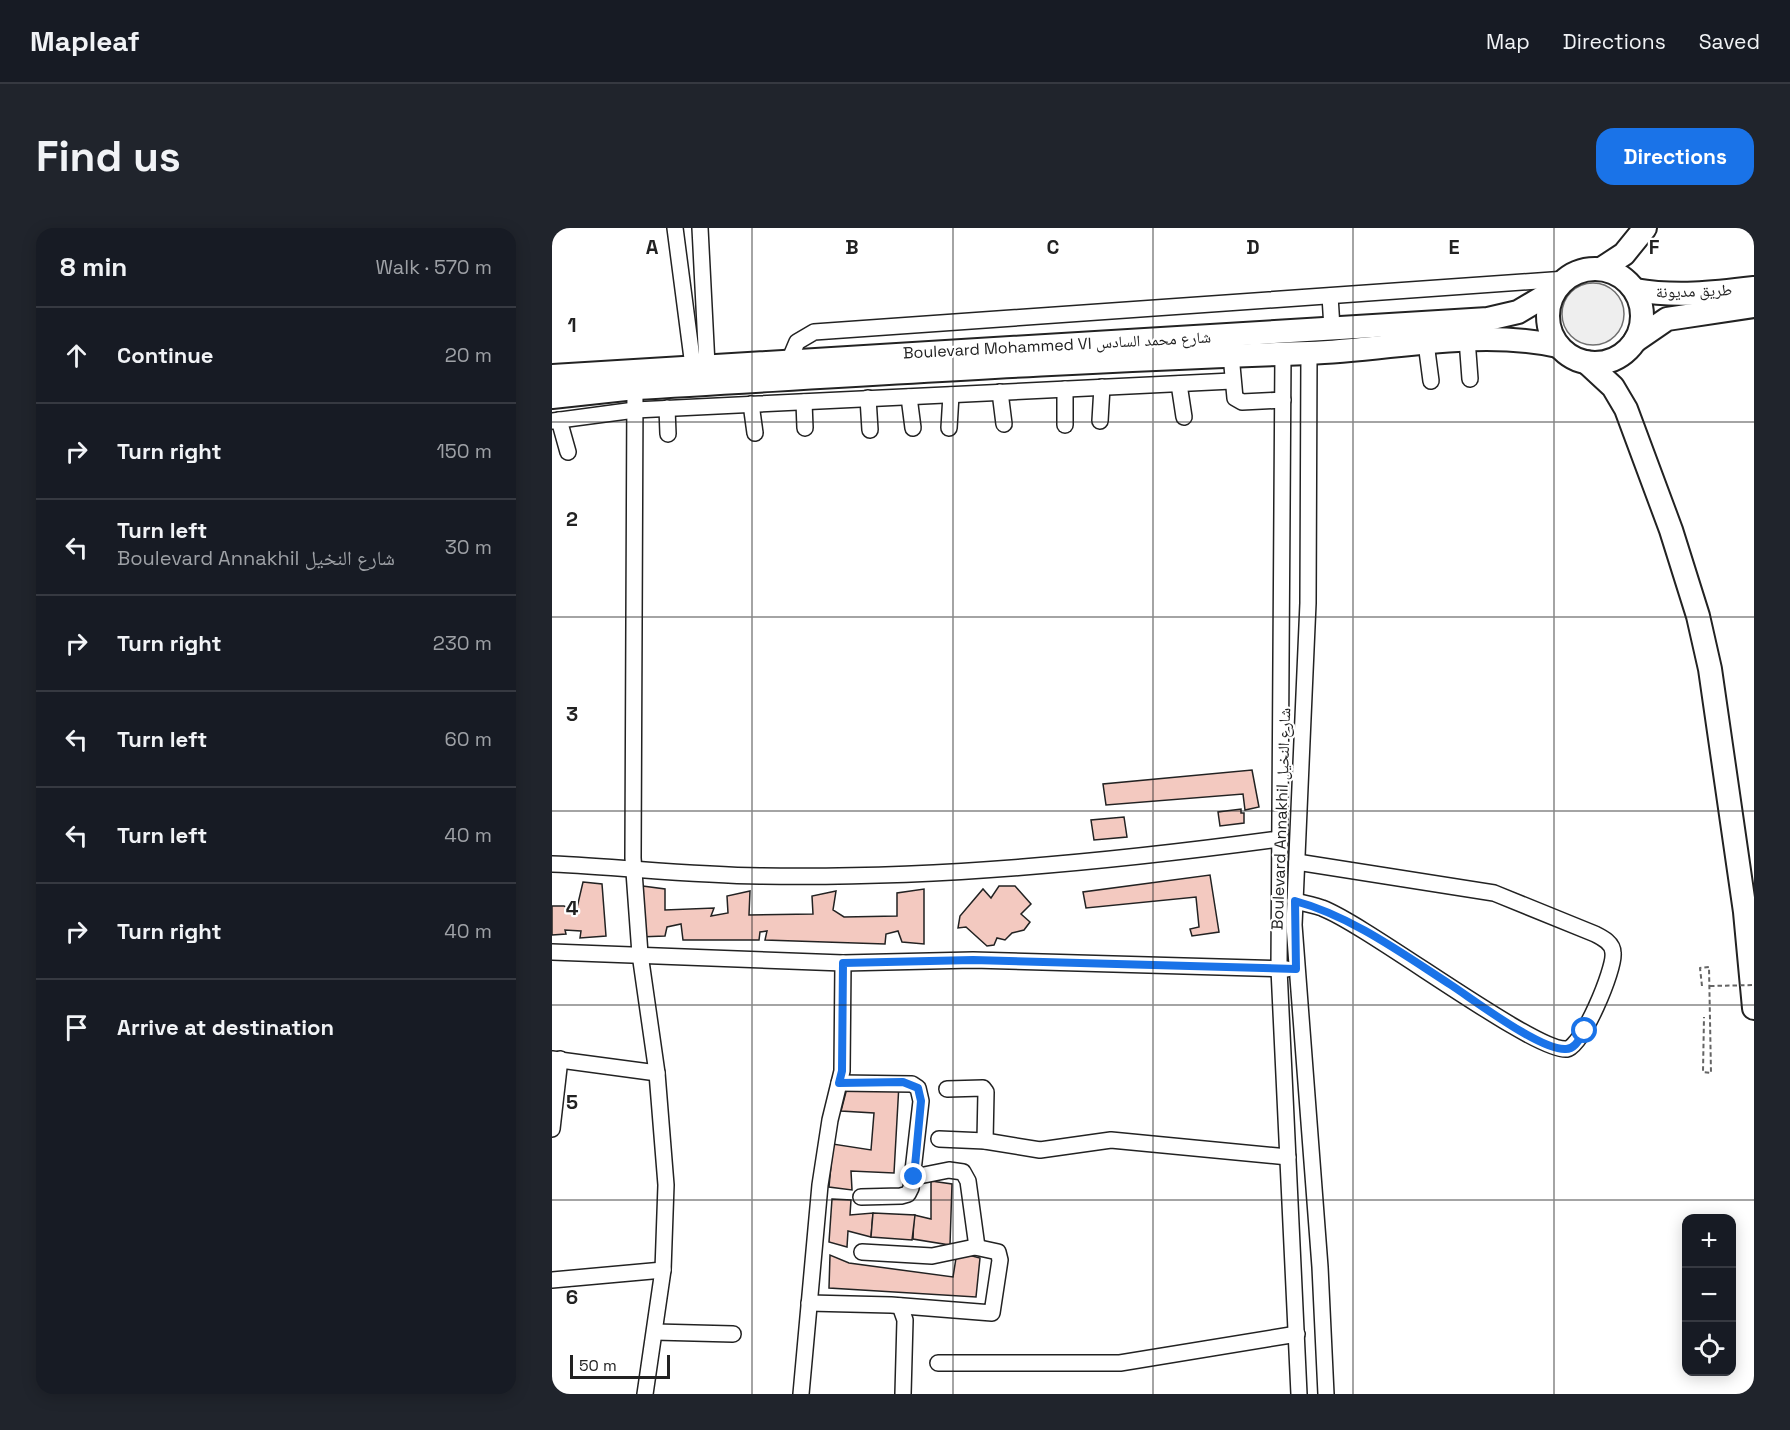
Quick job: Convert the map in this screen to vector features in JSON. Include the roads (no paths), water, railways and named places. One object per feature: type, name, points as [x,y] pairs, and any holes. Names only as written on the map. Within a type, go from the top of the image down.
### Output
[{"type":"highway","points":[[1601,269],[1624,254],[1645,228]]},
{"type":"highway","points":[[1586,362],[1614,359],[1635,341],[1642,315],[1635,290],[1620,276],[1601,269],[1585,269],[1561,284],[1548,307],[1548,319],[1552,336],[1558,346],[1574,358],[1586,362],[1613,387],[1626,409],[1671,530],[1698,616],[1710,669],[1740,878],[1754,1008]]},
{"type":"highway","name":"Boulevard Mohammed VI شارع محمد السادس","points":[[552,376],[1507,316],[1526,309],[1561,284]]},
{"type":"highway","name":"طريق مديونة","points":[[1635,290],[1665,295],[1754,288]]},
{"type":"highway","name":"طريق مديونة","points":[[1635,341],[1667,319],[1754,306]]},
{"type":"highway","name":"Boulevard Mohammed VI شارع محمد السادس","points":[[552,397],[635,399],[1231,355],[1309,353],[1467,339],[1524,339],[1558,346]]},
{"type":"street","points":[[675,228],[700,366]]},
{"type":"street","points":[[700,228],[700,366]]},
{"type":"street","points":[[789,361],[797,342],[813,332],[1330,296],[1561,284]]},
{"type":"street","points":[[1330,296],[1332,328]]},
{"type":"street","points":[[1467,339],[1470,379]]},
{"type":"street","points":[[1426,343],[1431,381]]},
{"type":"street","name":"Boulevard Annakhil شارع النخيل","points":[[1283,352],[1279,969],[1299,1394]]},
{"type":"street","name":"Boulevard Annakhil شارع النخيل","points":[[1309,353],[1308,603],[1296,862],[1296,969],[1320,1268],[1326,1394]]},
{"type":"street","points":[[1231,355],[1235,398],[1242,402],[1283,400]]},
{"type":"street","points":[[568,452],[556,421],[635,399],[667,408],[1232,381]]},
{"type":"street","points":[[1179,384],[1184,417]]},
{"type":"street","points":[[1100,421],[1102,387]]},
{"type":"street","points":[[1065,389],[1065,425]]},
{"type":"street","points":[[1000,392],[1004,424]]},
{"type":"street","points":[[949,428],[951,394]]},
{"type":"street","points":[[909,397],[913,428]]},
{"type":"street","points":[[635,399],[633,867],[639,954],[657,1072],[666,1185],[663,1270],[645,1394]]},
{"type":"street","points":[[868,399],[870,430]]},
{"type":"street","points":[[804,402],[805,428]]},
{"type":"street","points":[[751,404],[755,433]]},
{"type":"street","points":[[667,408],[668,434]]},
{"type":"street","points":[[552,864],[759,876],[987,870],[1109,860],[1279,839]]},
{"type":"street","points":[[1295,901],[1322,908],[1402,954],[1522,1032],[1560,1048],[1574,1046],[1585,1031],[1609,974],[1613,953],[1609,942],[1595,934],[1494,893],[1296,862]]},
{"type":"street","points":[[552,952],[843,963],[973,960],[1296,969]]},
{"type":"street","points":[[801,1394],[820,1185],[830,1120],[842,1071],[843,963]]},
{"type":"street","points":[[552,1129],[556,1059],[657,1072]]},
{"type":"street","points":[[839,1083],[903,1082],[918,1088],[921,1101],[914,1177],[908,1194],[861,1197]]},
{"type":"street","points":[[947,1089],[983,1088],[986,1092],[985,1141]]},
{"type":"street","points":[[939,1139],[985,1141],[1040,1150],[1111,1140],[1288,1157]]},
{"type":"street","points":[[914,1177],[949,1170],[963,1172],[968,1181],[977,1247]]},
{"type":"street","points":[[809,1303],[900,1306],[992,1313],[1000,1260],[998,1252],[977,1247],[932,1256],[862,1252]]},
{"type":"street","points":[[552,1280],[663,1270]]},
{"type":"street","points":[[900,1306],[905,1320],[903,1394]]},
{"type":"street","points":[[655,1332],[733,1334]]},
{"type":"street","points":[[938,1363],[1120,1363],[1297,1334]]}]
